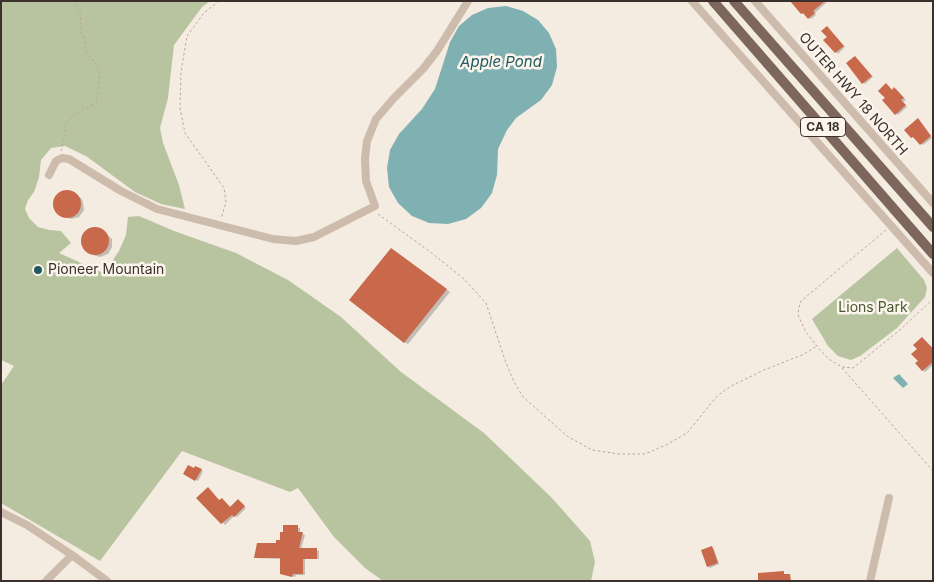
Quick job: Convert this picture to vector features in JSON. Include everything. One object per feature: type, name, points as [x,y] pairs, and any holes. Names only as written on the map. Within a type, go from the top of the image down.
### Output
[{"type":"main road","name":"CA 18","points":[[713,1],[933,254]]},
{"type":"main road","name":"CA 18","points":[[734,1],[933,227]]},
{"type":"street","points":[[49,175],[56,161],[69,160],[121,192],[151,206],[273,239],[296,241],[314,236],[375,206],[366,181],[365,159],[367,141],[376,119],[428,63],[468,1]]},
{"type":"street","points":[[692,1],[933,273]]},
{"type":"street","name":"OUTER HWY 18 NORTH","points":[[755,1],[933,203]]},
{"type":"street","points":[[870,581],[889,498]]},
{"type":"street","points":[[1,512],[27,525],[107,581]]},
{"type":"street","points":[[46,581],[72,555]]},
{"type":"path","points":[[64,159],[61,150],[66,131],[65,124],[77,113],[96,103],[100,79],[98,66],[87,53],[84,37],[81,34],[80,12],[74,1]]},
{"type":"path","points":[[219,1],[204,13],[187,36],[181,72],[180,108],[185,132],[224,188],[226,202],[219,224]]},
{"type":"path","points":[[375,206],[378,214],[464,279],[486,303],[505,360],[513,380],[523,397],[567,436],[592,450],[619,454],[644,454],[666,445],[687,433],[717,396],[731,386],[802,355],[817,346]]},
{"type":"path","points":[[891,226],[804,298],[798,311],[800,320],[817,346],[830,360],[842,367],[933,471]]},
{"type":"path","points":[[842,367],[852,368],[858,365],[902,330],[933,299]]},
{"type":"green space","points":[[1,1],[210,1],[202,7],[174,45],[168,98],[160,128],[163,143],[179,185],[185,209],[161,204],[135,192],[86,156],[65,146],[51,148],[41,160],[39,177],[25,209],[29,218],[38,227],[61,231],[71,243],[59,253],[101,272],[111,263],[119,251],[126,235],[128,217],[139,216],[174,231],[236,253],[288,280],[341,317],[401,372],[484,433],[552,498],[590,541],[595,562],[591,581],[383,581],[365,568],[334,537],[298,488],[290,492],[182,451],[100,561],[1,503],[1,385],[14,366],[1,360]]},
{"type":"green space","name":"Lions Park","points":[[897,248],[924,280],[927,288],[925,297],[897,328],[860,356],[851,360],[838,356],[828,346],[812,319]]},
{"type":"water","name":"Apple Pond","points":[[506,6],[523,11],[538,20],[549,33],[556,49],[557,67],[552,85],[541,100],[516,118],[507,130],[498,149],[497,175],[492,193],[481,208],[466,219],[448,224],[429,223],[412,216],[398,203],[389,187],[387,168],[390,150],[399,134],[422,109],[435,89],[450,42],[459,26],[472,15],[488,8]]},
{"type":"water","points":[[899,374],[908,384],[903,388],[893,378]]},
{"type":"building","points":[[790,1],[825,1],[813,11],[815,13],[808,19]]},
{"type":"building","points":[[827,26],[844,46],[835,53],[823,40],[827,37],[821,31]]},
{"type":"building","points":[[855,56],[872,76],[862,84],[846,63]]},
{"type":"building","points":[[886,83],[892,90],[894,87],[904,98],[901,100],[906,105],[895,115],[882,100],[885,98],[878,91]]},
{"type":"building","points":[[918,118],[931,136],[920,145],[904,130]]},
{"type":"building","points":[[67,190],[77,194],[81,204],[77,214],[67,218],[57,214],[53,204],[57,194]]},
{"type":"building","points":[[95,227],[105,231],[109,241],[105,251],[95,255],[85,251],[81,241],[85,231]]},
{"type":"building","points":[[391,248],[447,289],[404,343],[349,300]]},
{"type":"building","points":[[922,337],[933,349],[933,362],[922,371],[915,363],[918,361],[911,354],[917,349],[913,345]]},
{"type":"building","points":[[188,465],[202,469],[195,481],[183,474]]},
{"type":"building","points":[[208,487],[219,500],[222,498],[230,507],[238,499],[245,506],[234,517],[232,515],[221,524],[196,498]]},
{"type":"building","points":[[283,525],[298,525],[298,532],[303,532],[299,548],[317,548],[317,559],[303,559],[303,574],[293,574],[292,577],[280,574],[280,558],[254,558],[257,543],[276,543],[276,540],[280,540],[280,532],[283,532]]},
{"type":"building","points":[[712,546],[718,563],[707,567],[701,550]]},
{"type":"building","points":[[784,571],[784,574],[790,574],[791,581],[758,581],[758,573]]},
{"type":"place","name":"Pioneer Mountain","points":[[38,270]]}]
